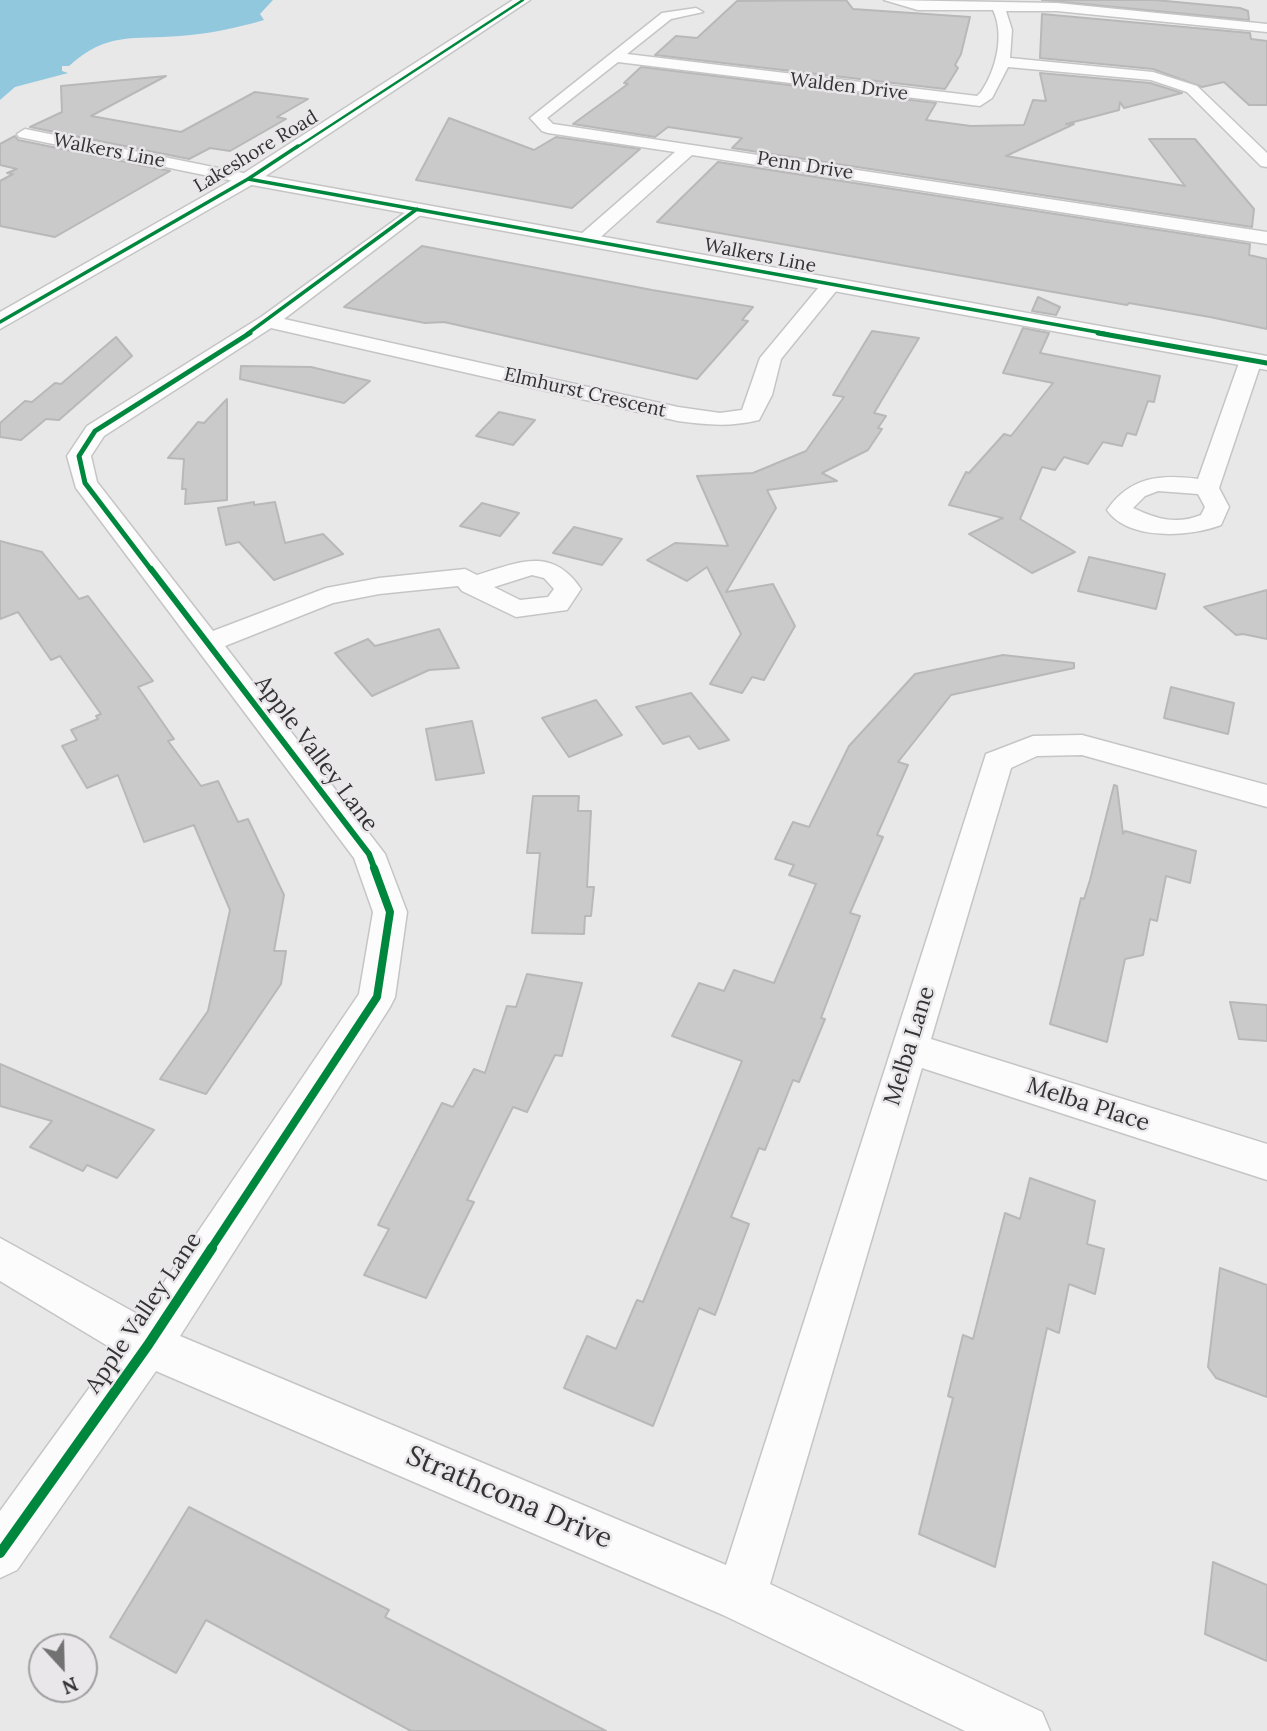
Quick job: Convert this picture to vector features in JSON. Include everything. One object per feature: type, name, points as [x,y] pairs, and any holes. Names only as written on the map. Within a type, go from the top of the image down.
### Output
[{"type":"main road","name":"Lakeshore Road","points":[[0,322],[248,178],[523,0]]},
{"type":"main road","name":"Walkers Line","points":[[248,178],[1259,362]]},
{"type":"street","points":[[890,0],[918,6],[1057,7],[1267,28]]},
{"type":"street","name":"Walden Drive","points":[[615,57],[972,102],[983,100],[1003,62],[1005,22],[997,6]]},
{"type":"street","name":"Penn Drive","points":[[696,12],[667,16],[538,118],[541,123],[548,128],[1267,238]]},
{"type":"street","points":[[1003,62],[1153,76],[1178,82],[1192,89],[1267,162]]},
{"type":"street","name":"Walkers Line","points":[[25,134],[248,178]]},
{"type":"street","points":[[587,239],[690,148]]},
{"type":"street","name":"Apple Valley Lane","points":[[0,1553],[148,1345],[377,997],[390,912],[369,854],[85,483],[79,456],[95,431],[268,321],[417,209]]},
{"type":"street","name":"Elmhurst Crescent","points":[[268,321],[678,414],[720,420],[751,415],[761,396],[771,358],[831,285]]},
{"type":"street","points":[[1207,488],[1259,362]]},
{"type":"street","points":[[208,643],[326,596],[379,586],[465,577],[471,585]]},
{"type":"street","name":"Melba Lane","points":[[741,1597],[997,762],[1033,746],[1082,745],[1267,796]]},
{"type":"street","name":"Melba Place","points":[[909,1048],[1267,1162]]},
{"type":"street","name":"Strathcona Drive","points":[[0,1258],[148,1345],[741,1597],[1023,1731]]},
{"type":"water","points":[[0,0],[273,0],[260,14],[264,20],[243,26],[201,34],[109,42],[96,47],[69,66],[62,66],[62,71],[68,73],[15,87],[0,100]]},
{"type":"building","points":[[846,0],[853,9],[970,17],[961,54],[955,65],[958,68],[945,89],[655,55],[676,36],[697,38],[737,1]]},
{"type":"building","points":[[1042,0],[1155,0],[1240,8],[1248,11],[1249,20]]},
{"type":"building","points":[[1042,14],[1250,33],[1251,39],[1267,41],[1267,105],[1249,105],[1224,82],[1202,87],[1153,69],[1040,58]]},
{"type":"building","points":[[641,67],[936,103],[926,120],[971,126],[1024,125],[1033,100],[1046,101],[1040,73],[1150,83],[1182,93],[1124,108],[1120,102],[1119,110],[1066,124],[1074,124],[1006,156],[1185,186],[1149,139],[1195,139],[1254,209],[1252,227],[732,148],[742,138],[668,127],[655,137],[573,124],[628,84],[624,83]]},
{"type":"building","points":[[166,76],[91,116],[181,132],[255,92],[308,99],[277,117],[286,119],[230,151],[210,148],[189,159],[30,127],[62,112],[61,86]]},
{"type":"building","points":[[449,118],[534,150],[556,137],[640,149],[572,208],[416,180]]},
{"type":"building","points":[[15,136],[18,140],[170,171],[55,237],[0,226],[0,181],[13,174],[7,173],[17,169],[0,165],[0,144]]},
{"type":"building","points":[[718,162],[1250,244],[1249,255],[1267,259],[1267,329],[657,222]]},
{"type":"building","points":[[422,246],[753,307],[742,320],[748,321],[697,379],[444,322],[425,323],[344,307]]},
{"type":"building","points":[[1038,297],[1060,307],[1056,315],[1032,311]]},
{"type":"building","points":[[1023,328],[1049,333],[1040,353],[1160,376],[1154,402],[1148,401],[1136,435],[1127,433],[1122,446],[1103,442],[1088,464],[1064,457],[1055,470],[1042,467],[1020,519],[1075,552],[1032,573],[969,534],[1003,518],[949,505],[966,472],[969,473],[1004,434],[1011,436],[1053,383],[1003,373]]},
{"type":"building","points":[[872,331],[919,338],[874,413],[886,416],[878,428],[882,429],[868,450],[822,473],[837,481],[767,490],[776,508],[726,592],[773,584],[795,626],[764,680],[752,677],[742,693],[710,684],[741,634],[707,567],[687,581],[647,560],[675,543],[728,546],[697,476],[753,473],[806,451],[844,397],[833,395]]},
{"type":"building","points":[[116,337],[132,356],[59,420],[46,419],[21,440],[0,437],[0,423],[25,401],[32,402],[55,383],[61,384]]},
{"type":"building","points":[[241,366],[311,367],[370,381],[344,403],[240,379]]},
{"type":"building","points":[[227,399],[227,500],[185,504],[186,489],[182,489],[184,459],[168,458],[198,422],[204,423]]},
{"type":"building","points":[[499,412],[535,420],[513,445],[476,436]]},
{"type":"building","points":[[254,502],[254,505],[275,502],[285,543],[323,534],[343,554],[274,580],[239,542],[226,545],[218,508]]},
{"type":"building","points":[[482,503],[519,513],[500,536],[460,526]]},
{"type":"building","points":[[574,527],[622,539],[602,565],[553,553]]},
{"type":"building","points":[[0,541],[42,552],[79,599],[88,596],[153,681],[138,687],[174,739],[168,741],[201,786],[218,781],[238,822],[248,819],[284,895],[274,951],[286,951],[281,984],[206,1094],[160,1079],[208,1011],[230,910],[194,825],[144,842],[118,775],[87,788],[62,746],[77,740],[71,730],[98,719],[96,716],[101,714],[60,656],[51,660],[18,612],[0,619]]},
{"type":"building","points":[[1089,557],[1165,574],[1156,609],[1078,591]]},
{"type":"building","points":[[1267,590],[1267,639],[1236,635],[1204,607]]},
{"type":"building","points":[[439,629],[459,668],[429,670],[372,696],[335,653],[368,639],[375,646]]},
{"type":"building","points":[[1003,655],[1074,663],[1074,668],[951,695],[898,762],[908,765],[877,835],[883,837],[850,913],[860,916],[821,1018],[825,1019],[799,1082],[793,1080],[765,1150],[759,1148],[731,1217],[749,1224],[715,1315],[699,1308],[653,1426],[564,1388],[587,1336],[616,1349],[637,1300],[643,1302],[742,1061],[672,1036],[699,983],[724,991],[734,970],[774,983],[816,884],[789,875],[794,865],[775,859],[793,822],[809,827],[849,746],[915,674]]},
{"type":"building","points":[[1171,687],[1234,703],[1228,734],[1164,718]]},
{"type":"building","points":[[691,693],[729,740],[699,749],[689,736],[663,744],[636,707]]},
{"type":"building","points":[[596,700],[622,735],[569,757],[542,718]]},
{"type":"building","points":[[472,721],[484,773],[436,780],[426,729]]},
{"type":"building","points":[[1114,785],[1117,786],[1123,834],[1125,831],[1196,851],[1190,883],[1166,876],[1157,921],[1150,919],[1143,955],[1125,959],[1107,1042],[1050,1024],[1081,898],[1084,899],[1090,880]]},
{"type":"building","points":[[533,796],[579,796],[578,811],[591,811],[587,887],[594,887],[591,916],[585,916],[584,934],[532,933],[540,853],[527,853]]},
{"type":"building","points":[[527,974],[582,983],[562,1056],[555,1055],[527,1112],[513,1107],[467,1200],[474,1202],[426,1298],[364,1275],[389,1229],[378,1225],[442,1103],[453,1107],[474,1069],[485,1073],[507,1006],[516,1007]]},
{"type":"building","points":[[1230,1002],[1267,1005],[1267,1041],[1239,1039]]},
{"type":"building","points":[[0,1064],[154,1130],[117,1178],[87,1165],[83,1171],[30,1147],[52,1121],[0,1106]]},
{"type":"building","points":[[1030,1178],[1095,1201],[1087,1244],[1104,1249],[1095,1294],[1069,1284],[1059,1333],[1047,1328],[995,1567],[919,1534],[953,1398],[948,1396],[963,1335],[973,1339],[1005,1213],[1020,1219]]},
{"type":"building","points":[[1220,1268],[1267,1285],[1267,1397],[1216,1378],[1208,1367]]},
{"type":"building","points":[[189,1507],[389,1610],[385,1617],[606,1731],[411,1731],[206,1620],[176,1673],[110,1637]]},
{"type":"building","points":[[1213,1562],[1267,1585],[1267,1661],[1205,1634]]},
{"type":"cycle path","points":[[0,322],[248,179],[523,0]]},
{"type":"cycle path","points":[[248,179],[1267,363]]},
{"type":"cycle path","points":[[0,1553],[148,1345],[377,997],[390,912],[369,854],[85,483],[79,456],[95,431],[268,321],[417,209]]}]
